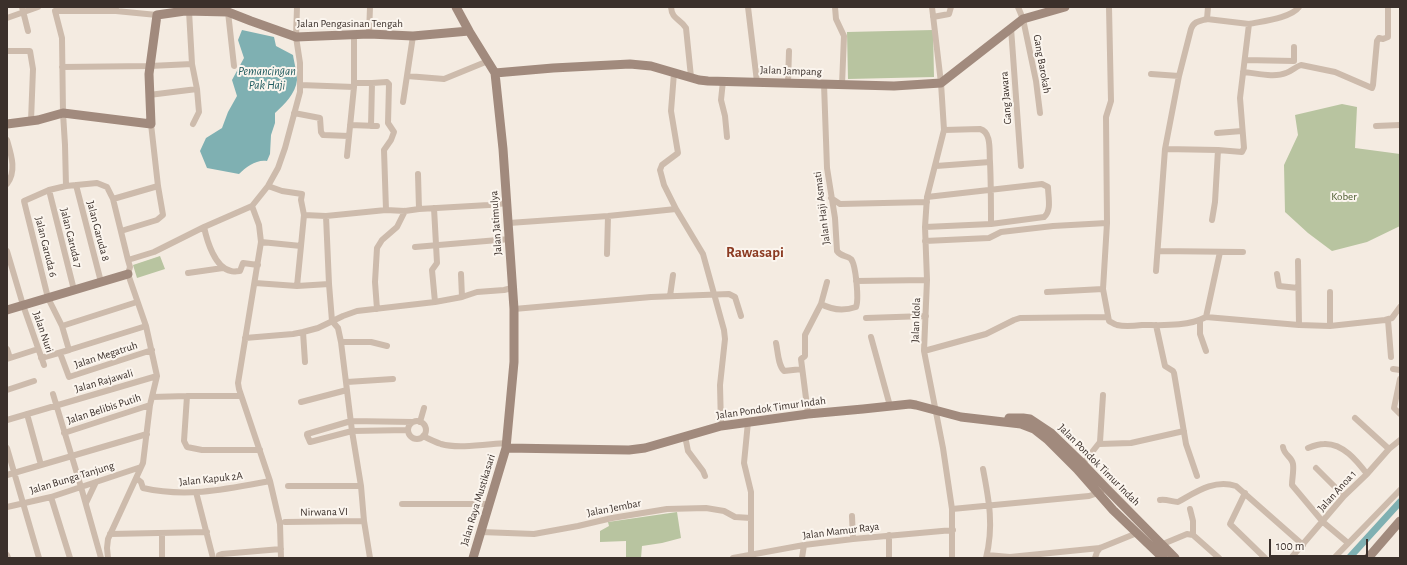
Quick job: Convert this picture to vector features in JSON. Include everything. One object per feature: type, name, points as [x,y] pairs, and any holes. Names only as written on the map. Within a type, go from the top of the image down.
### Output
[{"type":"main road","name":"Jalan Jatimulya","points":[[456,7],[494,73],[503,149],[514,308],[514,362],[506,445]]},
{"type":"main road","points":[[941,83],[1023,19],[1065,7]]},
{"type":"main road","name":"Jalan Pengasinan Tengah","points":[[157,15],[189,11],[228,12],[296,37],[369,34],[413,36],[469,31]]},
{"type":"main road","points":[[7,124],[38,120],[63,113],[151,124],[148,74],[157,15]]},
{"type":"main road","name":"Jalan Jampang","points":[[494,73],[630,64],[650,66],[708,81],[894,86],[941,83]]},
{"type":"main road","points":[[7,310],[128,274]]},
{"type":"main road","name":"Jalan Pondok Timur Indah","points":[[506,445],[629,450],[645,448],[721,426],[808,414],[910,404],[961,417],[992,420],[1023,418],[1035,421],[1051,433],[1102,491],[1157,546],[1163,558]]},
{"type":"main road","name":"Jalan Raya Mustikasari","points":[[473,558],[506,445]]},
{"type":"main road","name":"Jalan Pondok Timur Indah","points":[[1102,491],[1113,510],[1137,533],[1175,558]]},
{"type":"main road","points":[[1368,558],[1400,522]]},
{"type":"street","points":[[7,18],[23,9],[38,7]]},
{"type":"street","points":[[128,260],[154,252],[204,227],[252,206],[268,186],[278,168],[285,148],[300,85],[300,63],[296,37],[297,7]]},
{"type":"street","points":[[369,34],[370,7]]},
{"type":"street","points":[[671,7],[674,16],[684,24],[686,28],[691,77]]},
{"type":"street","points":[[748,7],[756,82]]},
{"type":"street","points":[[835,7],[836,19],[844,36],[842,84]]},
{"type":"street","name":"Jalan Idola","points":[[932,7],[941,83],[944,130],[927,200],[924,227],[927,280],[924,351],[943,448],[952,509],[952,558]]},
{"type":"street","points":[[933,17],[949,14],[951,7]]},
{"type":"street","name":"Gang Barokah","points":[[1018,7],[1023,19],[1036,81],[1040,113]]},
{"type":"street","points":[[1110,7],[1111,101],[1106,117],[1107,223],[1103,289],[1109,321],[1115,325],[1123,326],[1156,325],[1180,324],[1203,318],[1330,326],[1388,320],[1400,307]]},
{"type":"street","points":[[1207,20],[1208,7]]},
{"type":"street","points":[[1156,271],[1165,149],[1179,76],[1186,45],[1193,24],[1207,20],[1250,24],[1284,16],[1296,11],[1299,7]]},
{"type":"street","points":[[1243,72],[1266,75],[1278,74],[1286,73],[1301,65],[1335,72],[1372,88],[1377,41],[1379,38],[1383,39],[1388,37],[1388,7]]},
{"type":"street","points":[[23,9],[28,32]]},
{"type":"street","points":[[66,186],[62,38],[55,11],[116,9],[157,15]]},
{"type":"street","points":[[189,11],[192,64],[197,89],[199,112],[193,124]]},
{"type":"street","points":[[228,12],[234,66]]},
{"type":"street","points":[[1165,149],[1242,152],[1244,149],[1240,98],[1250,24]]},
{"type":"street","name":"Gang Jawara","points":[[1011,28],[1021,166]]},
{"type":"street","points":[[347,156],[354,85],[354,35]]},
{"type":"street","points":[[403,102],[413,36]]},
{"type":"street","points":[[1245,60],[1294,61],[1294,47]]},
{"type":"street","points":[[7,51],[30,51],[33,69],[31,120]]},
{"type":"street","points":[[788,51],[788,83]]},
{"type":"street","points":[[407,76],[444,79],[488,61]]},
{"type":"street","points":[[62,67],[192,64]]},
{"type":"street","points":[[674,73],[671,111],[678,153],[662,164],[660,170],[664,185],[676,209],[700,248],[725,335],[720,385],[721,426]]},
{"type":"street","points":[[1151,74],[1179,76]]},
{"type":"street","points":[[723,81],[721,100],[727,137]]},
{"type":"street","points":[[300,85],[354,85],[387,82],[389,84],[388,123],[394,132],[391,140],[384,150],[386,210]]},
{"type":"street","points":[[350,125],[374,126],[372,83]]},
{"type":"street","name":"Jalan Haji Asmati","points":[[821,304],[833,309],[850,309],[856,307],[857,304],[856,281],[852,261],[850,258],[840,255],[837,252],[827,168],[824,84]]},
{"type":"street","points":[[150,94],[197,89]]},
{"type":"street","points":[[294,113],[320,118],[321,132],[323,135],[349,136]]},
{"type":"street","points":[[121,231],[157,220],[163,215],[151,124]]},
{"type":"street","points":[[1376,126],[1400,125]]},
{"type":"street","points":[[944,130],[980,129],[984,130],[988,135],[992,224]]},
{"type":"street","points":[[1217,133],[1242,131]]},
{"type":"street","points":[[7,140],[13,168],[10,180],[7,184]]},
{"type":"street","points":[[1212,220],[1215,202],[1218,150]]},
{"type":"street","points":[[936,166],[990,162]]},
{"type":"street","points":[[418,174],[420,209]]},
{"type":"street","points":[[49,190],[66,186],[97,183],[107,187],[113,199],[130,267],[128,274],[146,326],[157,376],[150,405],[142,467],[110,534],[107,548],[108,558]]},
{"type":"street","points":[[831,198],[840,204],[927,200],[991,190],[1045,184],[1048,187],[1049,210],[1047,215],[1044,217],[992,224],[924,227]]},
{"type":"street","name":"Jalan Garuda 8","points":[[76,185],[101,282]]},
{"type":"street","points":[[113,199],[158,186]]},
{"type":"street","points":[[268,186],[282,191],[302,194],[301,200],[304,215],[297,286]]},
{"type":"street","name":"Jalan Garuda 6","points":[[49,190],[24,201],[48,298],[62,326],[69,350]]},
{"type":"street","name":"Jalan Garuda 7","points":[[49,190],[74,290]]},
{"type":"street","points":[[304,215],[326,216],[386,210],[405,211],[507,203]]},
{"type":"street","points":[[252,206],[259,225],[261,242],[238,383],[240,396],[270,481],[280,524],[281,558]]},
{"type":"street","points":[[434,208],[437,263],[432,270],[435,302]]},
{"type":"street","points":[[509,223],[608,216],[676,209]]},
{"type":"street","points":[[377,309],[375,282],[377,248],[382,240],[397,227],[405,211]]},
{"type":"street","points":[[326,216],[332,321],[338,328],[341,342],[370,558]]},
{"type":"street","points":[[607,254],[608,216]]},
{"type":"street","points":[[925,241],[989,238],[1001,232],[1053,226],[1107,223]]},
{"type":"street","points":[[204,227],[211,250],[223,268],[230,271],[240,271],[243,263],[258,265]]},
{"type":"street","points":[[415,247],[510,239]]},
{"type":"street","points":[[261,242],[301,246]]},
{"type":"street","name":"Jalan Nuri","points":[[7,251],[23,305],[44,365]]},
{"type":"street","points":[[1158,251],[1243,252]]},
{"type":"street","points":[[1206,351],[1200,334],[1220,252]]},
{"type":"street","points":[[1298,261],[1299,325]]},
{"type":"street","points":[[188,273],[223,268]]},
{"type":"street","points":[[461,274],[462,297]]},
{"type":"street","points":[[1277,274],[1279,287],[1298,288]]},
{"type":"street","points":[[670,296],[673,275]]},
{"type":"street","points":[[856,281],[927,280]]},
{"type":"street","points":[[808,414],[801,359],[804,357],[805,353],[805,335],[821,304],[827,282]]},
{"type":"street","points":[[255,283],[297,286],[329,284]]},
{"type":"street","points":[[245,338],[303,332],[318,328],[357,310],[377,309],[412,303],[435,302],[462,297],[477,292],[512,288]]},
{"type":"street","points":[[1047,292],[1103,289]]},
{"type":"street","points":[[1330,292],[1330,326]]},
{"type":"street","points":[[514,308],[651,296],[732,295],[735,297],[741,316]]},
{"type":"street","points":[[62,326],[137,302]]},
{"type":"street","points":[[866,318],[926,316]]},
{"type":"street","points":[[924,351],[986,334],[1020,318],[1107,316]]},
{"type":"street","points":[[1388,320],[1391,357]]},
{"type":"street","points":[[1156,325],[1165,366],[1174,373],[1186,444],[1197,476]]},
{"type":"street","points":[[41,358],[146,326]]},
{"type":"street","points":[[303,332],[304,362]]},
{"type":"street","points":[[871,337],[890,406]]},
{"type":"street","points":[[341,342],[371,342],[387,346]]},
{"type":"street","points":[[776,343],[782,370],[802,369]]},
{"type":"street","points":[[7,349],[8,358],[38,349]]},
{"type":"street","name":"Jalan Megatruh","points":[[60,353],[69,378],[152,350]]},
{"type":"street","points":[[1393,369],[1400,370]]},
{"type":"street","name":"Jalan Rajawali","points":[[7,420],[157,376]]},
{"type":"street","points":[[347,382],[394,379]]},
{"type":"street","points":[[1400,379],[1394,408],[1400,414]]},
{"type":"street","points":[[7,390],[34,381]]},
{"type":"street","points":[[301,402],[347,390]]},
{"type":"street","points":[[53,394],[71,456],[82,487],[101,558]]},
{"type":"street","points":[[187,396],[184,441],[187,447],[202,450],[260,450]]},
{"type":"street","points":[[152,397],[240,396]]},
{"type":"street","points":[[1080,466],[1099,444],[1104,396]]},
{"type":"street","name":"Jalan Belibis Putih","points":[[64,432],[150,405]]},
{"type":"street","points":[[420,422],[424,408]]},
{"type":"street","points":[[27,414],[41,465]]},
{"type":"street","points":[[1355,418],[1389,449]]},
{"type":"street","points":[[408,430],[352,431],[310,442],[306,435],[351,421],[420,422],[424,424],[426,432],[420,439],[413,438],[410,435],[408,430],[409,426],[413,422]]},
{"type":"street","points":[[748,422],[744,463],[751,492],[751,557]]},
{"type":"street","points":[[1099,444],[1131,443],[1184,431]]},
{"type":"street","points":[[7,475],[147,434]]},
{"type":"street","points":[[423,436],[440,444],[449,446],[506,445]]},
{"type":"street","points":[[686,436],[688,451],[705,476]]},
{"type":"street","name":"Jalan Anoa 1","points":[[1291,558],[1344,496],[1367,474],[1389,449],[1400,440]]},
{"type":"street","points":[[1308,448],[1324,444],[1336,447],[1354,458],[1367,474]]},
{"type":"street","points":[[1283,447],[1283,451],[1293,464],[1292,485],[1323,522],[1348,543]]},
{"type":"street","points":[[7,448],[39,558]]},
{"type":"street","name":"Jalan Bunga Tanjung","points":[[7,507],[51,497],[142,467]]},
{"type":"street","points":[[1316,468],[1344,496]]},
{"type":"street","points":[[983,469],[990,506],[990,531],[987,557],[1010,557],[1100,548],[1137,533]]},
{"type":"street","name":"Jalan Kapuk 2A","points":[[136,478],[141,482],[143,488],[175,493],[233,488],[270,481]]},
{"type":"street","points":[[86,503],[96,482]]},
{"type":"street","points":[[1160,500],[1178,502],[1204,488],[1227,483],[1236,486],[1245,493],[1303,545]]},
{"type":"street","points":[[288,486],[361,486]]},
{"type":"street","points":[[1334,558],[1400,490]]},
{"type":"street","points":[[952,509],[1089,496],[1102,491]]},
{"type":"street","points":[[196,492],[213,558]]},
{"type":"street","points":[[1245,493],[1230,524],[1265,558]]},
{"type":"street","points":[[51,497],[70,558]]},
{"type":"street","points":[[402,504],[489,504]]},
{"type":"street","name":"Jalan Jembar","points":[[481,532],[528,534],[542,533],[612,518],[667,509],[706,508],[724,511],[735,517],[751,518]]},
{"type":"street","points":[[1190,509],[1193,521],[1193,534]]},
{"type":"street","points":[[852,516],[853,539]]},
{"type":"street","name":"Nirwana VI","points":[[285,522],[364,521]]},
{"type":"street","name":"Jalan Mamur Raya","points":[[733,558],[751,557],[804,545],[889,535],[953,530]]},
{"type":"street","points":[[110,534],[207,532]]},
{"type":"street","points":[[162,533],[162,558]]},
{"type":"street","points":[[1157,546],[1187,534],[1193,534],[1218,558]]},
{"type":"street","points":[[889,535],[889,558]]},
{"type":"street","points":[[802,558],[804,545]]},
{"type":"street","points":[[101,558],[107,548]]},
{"type":"street","points":[[1095,558],[1100,548]]},
{"type":"street","points":[[219,558],[219,555],[222,554],[281,549]]},
{"type":"green space","points":[[933,30],[934,77],[848,79],[847,32]]},
{"type":"green space","name":"Kober","points":[[1342,104],[1357,107],[1355,148],[1400,154],[1400,226],[1367,242],[1332,251],[1308,233],[1285,212],[1284,165],[1298,135],[1295,115]]},
{"type":"green space","points":[[160,256],[165,269],[137,278],[133,265]]},
{"type":"green space","points":[[677,512],[681,538],[642,546],[641,558],[626,558],[626,541],[600,542],[600,531],[609,526],[608,522]]},
{"type":"water","name":"Pemancingan Pak Haji","points":[[242,30],[274,37],[276,46],[293,55],[297,80],[292,94],[275,113],[275,123],[271,135],[270,154],[267,161],[256,162],[248,166],[239,174],[207,168],[200,151],[206,138],[222,128],[228,112],[237,96],[232,80],[244,58],[238,40]]},
{"type":"waterway","points":[[1349,558],[1400,502]]},
{"type":"district","name":"Rawasapi","points":[[755,252]]}]
